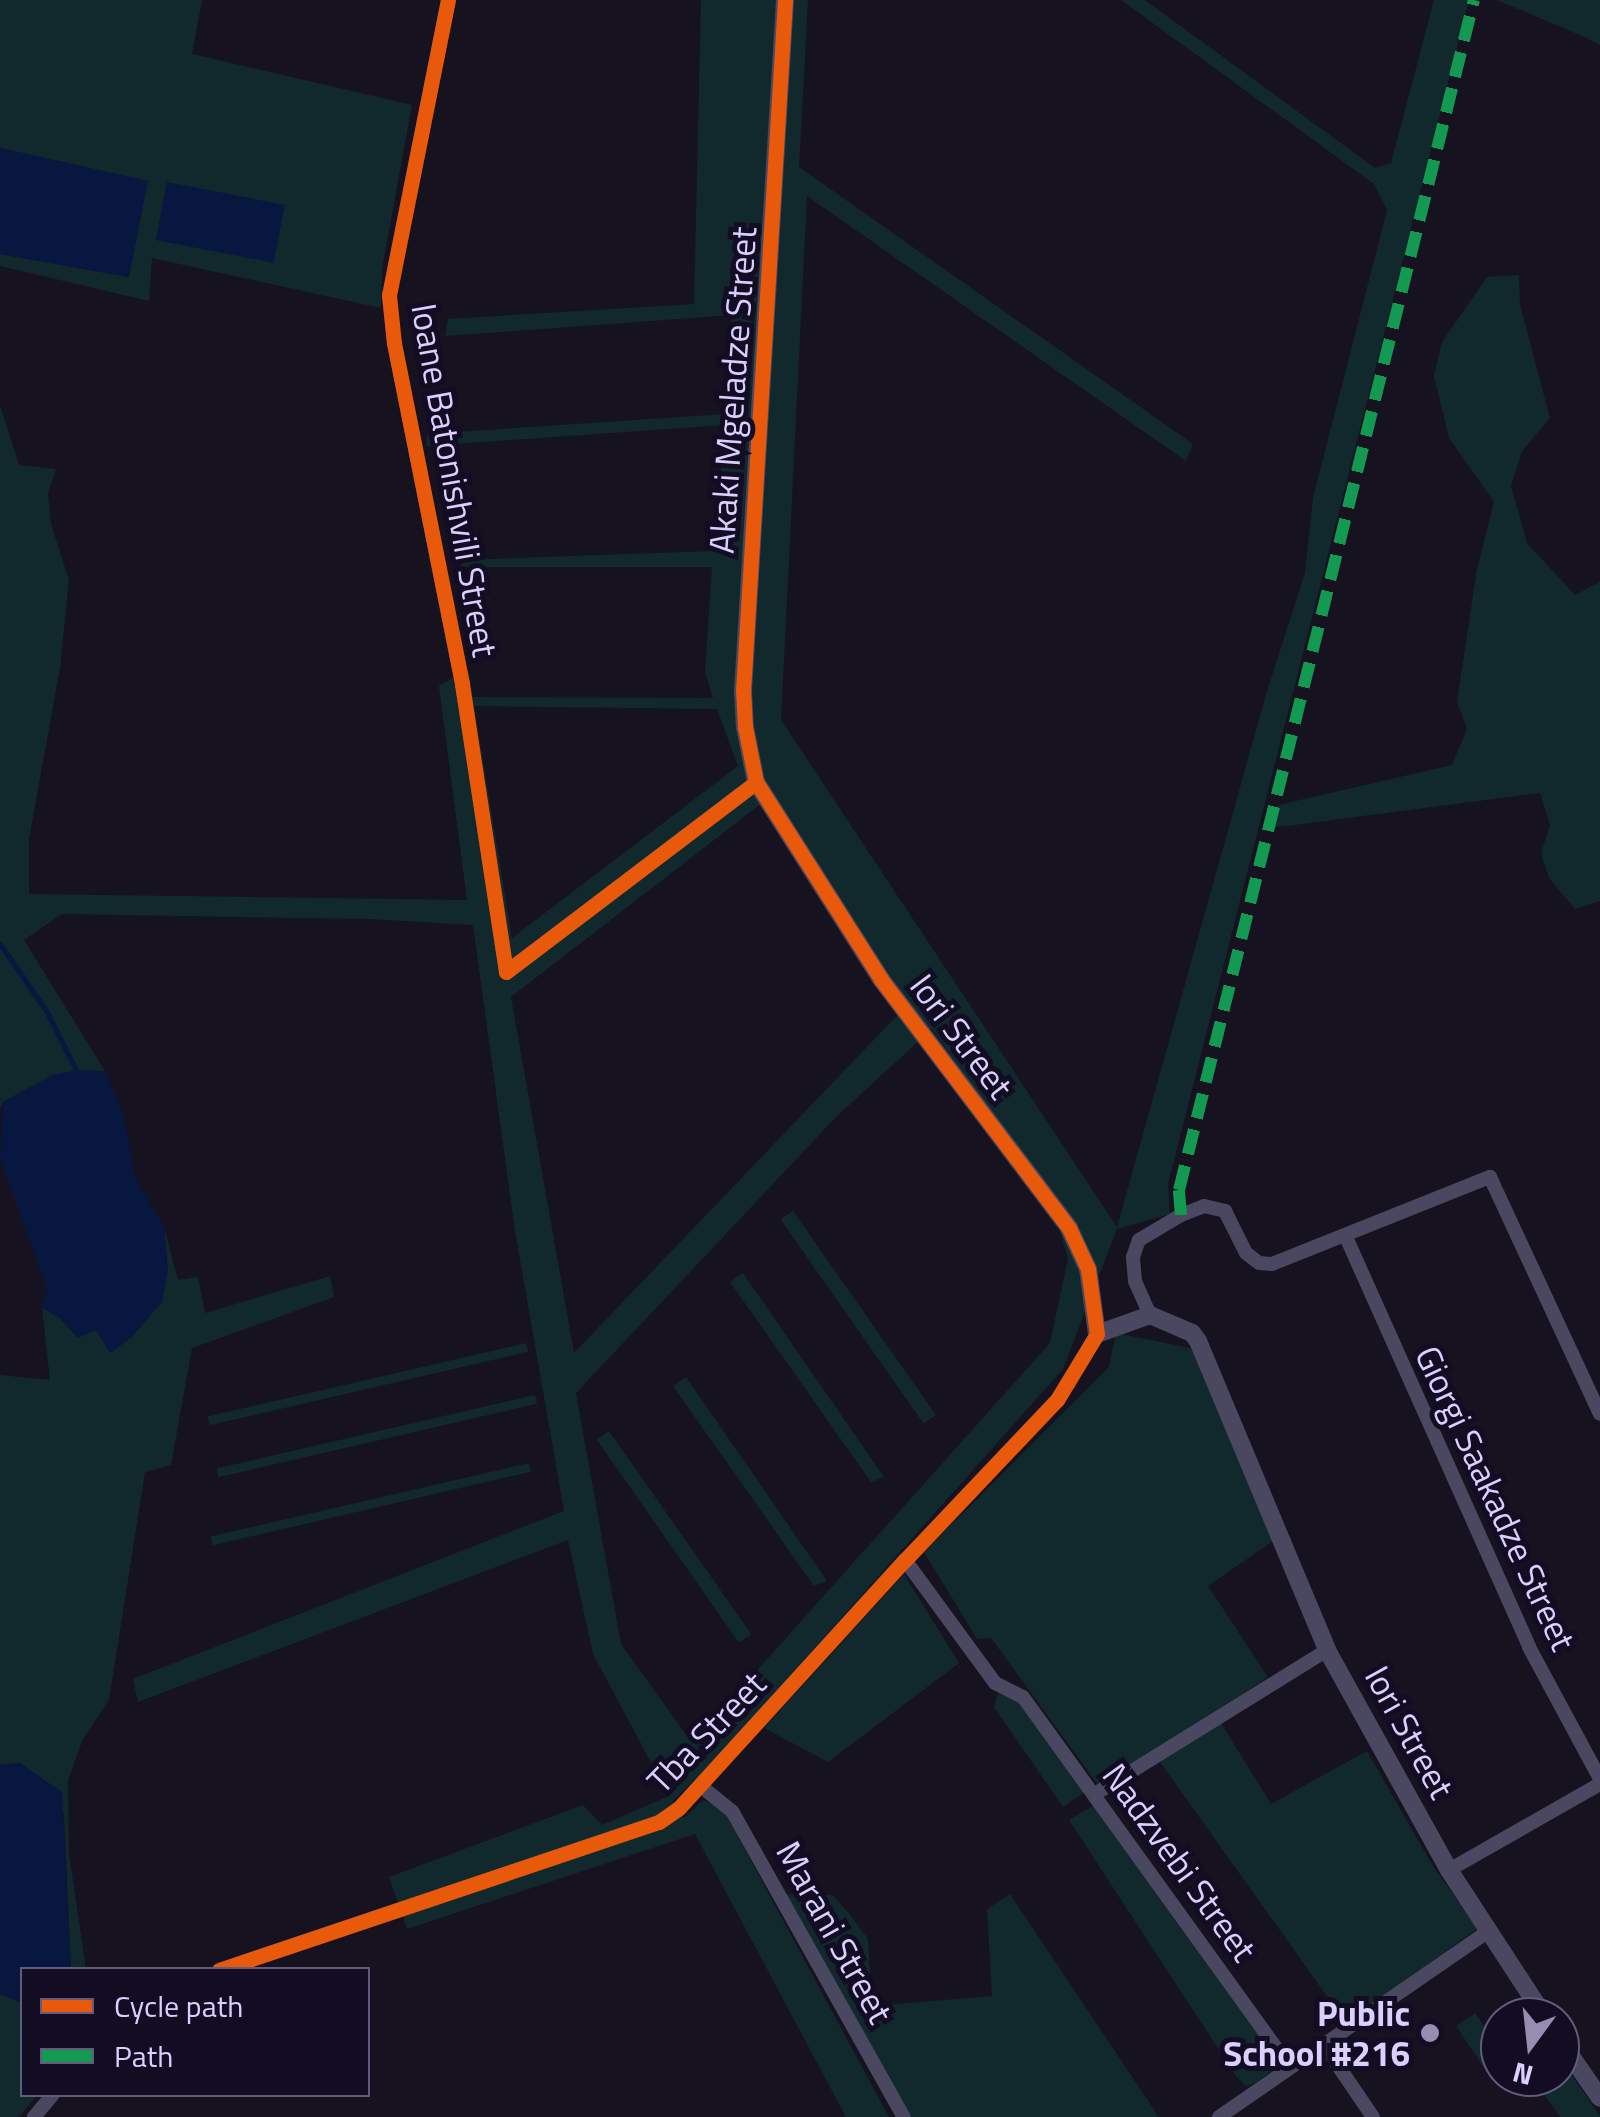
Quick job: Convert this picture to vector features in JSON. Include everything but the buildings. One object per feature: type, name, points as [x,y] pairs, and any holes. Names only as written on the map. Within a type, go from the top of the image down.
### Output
[{"type":"street","name":"Ioane Batonishvili Street","points":[[448,0],[390,295],[394,343],[462,684],[506,972],[756,782]]},
{"type":"street","name":"Akaki Mgeladze Street","points":[[756,782],[744,727],[743,691],[784,0]]},
{"type":"street","name":"Iori Street","points":[[756,782],[881,980],[1068,1228],[1088,1269],[1096,1334]]},
{"type":"street","points":[[1096,1334],[1150,1314],[1136,1280],[1133,1258],[1139,1240],[1193,1210],[1204,1206],[1225,1212],[1246,1253],[1259,1263],[1272,1264],[1490,1177],[1600,1414]]},
{"type":"street","name":"Giorgi Saakadze Street","points":[[1346,1237],[1522,1630],[1600,1782]]},
{"type":"street","name":"Iori Street","points":[[1150,1314],[1192,1333],[1204,1351],[1327,1650],[1450,1870],[1531,1997]]},
{"type":"street","name":"Tba Street","points":[[228,1967],[660,1822],[702,1787],[905,1560],[1057,1400],[1096,1334]]},
{"type":"street","name":"Nadzvebi Street","points":[[905,1560],[995,1684],[1023,1696],[1290,2068]]},
{"type":"street","points":[[1095,1794],[1327,1650]]},
{"type":"street","points":[[1450,1870],[1600,1782]]},
{"type":"street","name":"Marani Street","points":[[702,1787],[732,1811],[904,2117]]},
{"type":"street","points":[[1219,2117],[1487,1932]]},
{"type":"street","points":[[1324,2045],[1373,2117]]},
{"type":"street","points":[[1580,2069],[1600,2098]]},
{"type":"street","points":[[34,2117],[51,2097]]},
{"type":"green space","points":[[0,0],[202,0],[192,54],[412,105],[382,269],[381,308],[152,258],[149,301],[0,266],[0,254],[129,277],[147,181],[0,148]]},
{"type":"green space","points":[[701,0],[808,0],[799,167],[1193,444],[1186,461],[807,196],[781,720],[1117,1227],[1267,691],[1305,573],[1313,498],[1387,210],[1374,184],[1121,0],[1145,0],[1375,168],[1391,163],[1434,0],[1469,0],[1168,1184],[1170,1214],[1117,1229],[1063,1369],[714,1761],[673,1801],[684,1818],[703,1800],[723,1809],[889,2117],[846,2117],[695,1834],[407,1929],[389,1877],[583,1805],[602,1825],[669,1796],[593,1654],[568,1540],[138,1702],[133,1679],[564,1511],[515,1231],[473,925],[369,919],[62,914],[24,940],[105,1071],[53,1075],[3,1102],[0,1108],[0,405],[19,465],[56,469],[48,494],[51,524],[69,580],[60,668],[29,839],[29,894],[467,900],[439,686],[468,669],[473,697],[713,698],[705,672],[712,567],[461,567],[461,560],[714,551],[725,425],[426,446],[427,434],[725,414],[732,315],[445,336],[448,319],[694,304]],"holes":[[[474,706],[717,709],[738,766],[512,938]],[[762,803],[910,1002],[574,1353],[511,997]],[[932,1029],[1051,1199],[1068,1259],[1050,1343],[692,1743],[621,1644],[576,1393],[837,1116]]]},
{"type":"green space","points":[[1497,0],[1600,0],[1600,45],[1587,38]]},
{"type":"green space","points":[[1519,275],[1520,305],[1550,418],[1522,451],[1511,486],[1527,543],[1575,595],[1600,582],[1600,901],[1575,909],[1549,878],[1541,853],[1550,825],[1540,793],[1271,828],[1278,805],[1452,765],[1467,729],[1457,702],[1477,569],[1494,502],[1449,438],[1434,376],[1442,342],[1487,277]]},
{"type":"green space","points":[[793,1211],[936,1415],[924,1424],[781,1220]]},
{"type":"green space","points":[[164,1227],[178,1280],[198,1277],[205,1313],[330,1276],[334,1297],[192,1348],[171,1465],[145,1472],[109,1700],[83,1739],[68,1780],[69,1854],[86,1967],[71,1967],[64,1815],[20,1763],[0,1765],[0,1375],[50,1380],[42,1308],[59,1317],[78,1338],[168,1271]]},
{"type":"green space","points":[[743,1273],[884,1477],[871,1482],[730,1282]]},
{"type":"green space","points":[[1116,1333],[1195,1349],[1273,1541],[1208,1586],[1268,1677],[1101,1789],[991,1638],[977,1639],[924,1552],[1109,1367]]},
{"type":"green space","points":[[526,1343],[528,1352],[209,1425],[207,1417]]},
{"type":"green space","points":[[686,1377],[827,1581],[814,1586],[673,1386]]},
{"type":"green space","points":[[535,1395],[537,1404],[218,1477],[216,1469]]},
{"type":"green space","points":[[609,1431],[751,1634],[739,1643],[597,1440]]},
{"type":"green space","points":[[529,1463],[531,1472],[212,1545],[210,1537]]},
{"type":"green space","points":[[904,1574],[959,1663],[828,1762],[764,1728]]},
{"type":"green space","points":[[998,1693],[1018,1701],[1085,1792],[1063,1807],[994,1707]]},
{"type":"green space","points":[[1221,1723],[1271,1804],[1367,1751],[1434,1868],[1478,1928],[1346,2023],[1160,1762]]},
{"type":"green space","points":[[1093,1806],[1276,2060],[1274,2069],[1257,2082],[1246,2086],[1236,2076],[1069,1820]]},
{"type":"green space","points":[[781,1894],[832,1895],[848,1912],[868,1939],[872,2006],[992,1996],[987,1909],[1010,1894],[1159,2117],[910,2117]]},
{"type":"green space","points":[[0,1994],[20,2002],[20,2097],[35,2097],[19,2117],[0,2117]]},
{"type":"green space","points":[[1475,2013],[1480,2020],[1480,2062],[1456,2026]]},
{"type":"green space","points":[[1580,2088],[1600,2117],[1560,2117],[1546,2097],[1580,2097]]},
{"type":"water","points":[[0,148],[148,181],[129,277],[0,254]]},
{"type":"water","points":[[167,182],[285,205],[274,263],[156,240]]},
{"type":"water","points":[[76,1070],[105,1071],[123,1112],[135,1177],[164,1227],[168,1271],[162,1302],[132,1337],[110,1353],[96,1330],[78,1338],[59,1317],[42,1308],[47,1289],[0,1159],[3,1102],[53,1075]]},
{"type":"water","points":[[20,1763],[62,1792],[71,1967],[20,1967],[20,2002],[0,1994],[0,1765]]},
{"type":"waterway","points":[[0,944],[47,1012],[76,1070]]},
{"type":"marked path","points":[[1181,1215],[1179,1190],[1474,0]]},
{"type":"cycle path","points":[[448,0],[389,295],[394,343],[462,684],[506,972],[756,782]]},
{"type":"cycle path","points":[[228,1967],[659,1822],[679,1808],[1057,1400],[1097,1334],[1088,1269],[1069,1228],[881,979],[756,782],[745,727],[743,691],[785,0]]},
{"type":"place","name":"Public School #216","points":[[1430,2033]]}]
